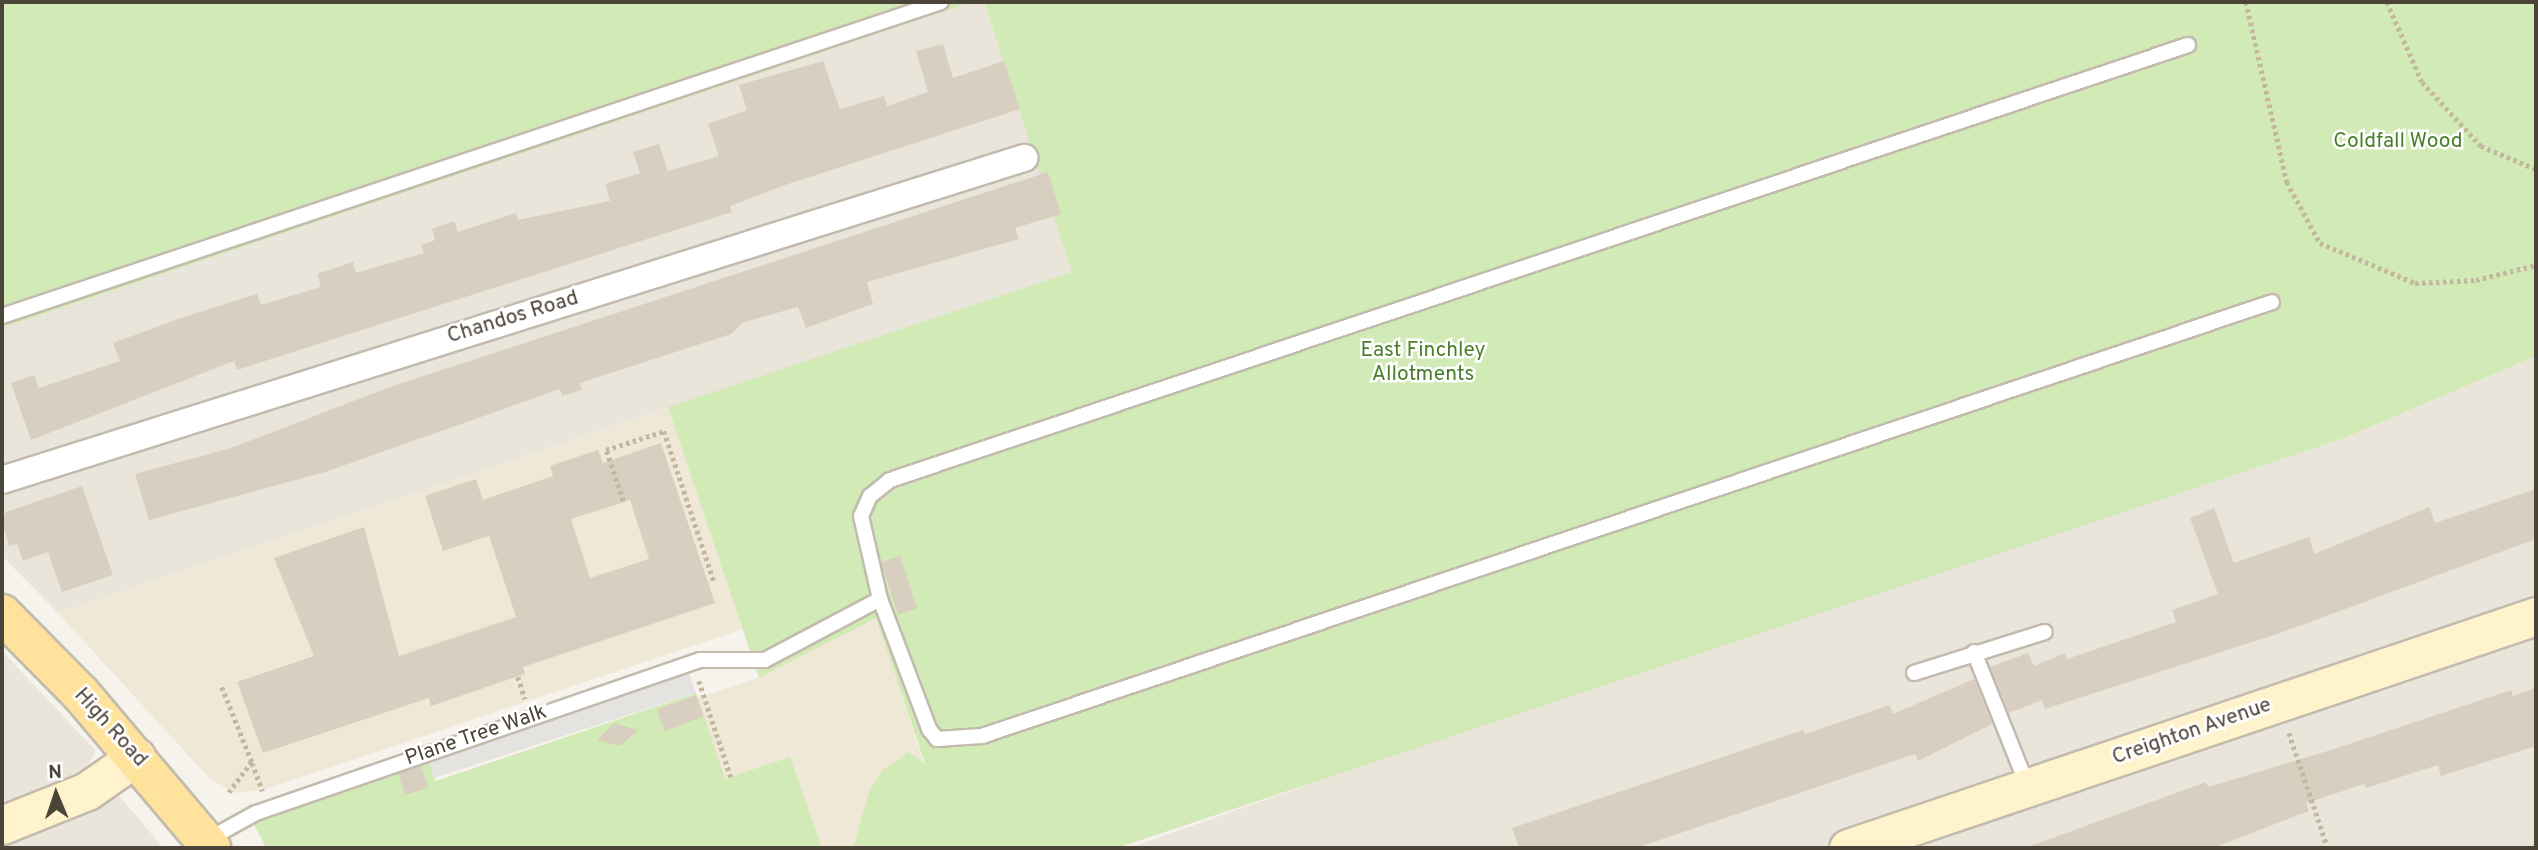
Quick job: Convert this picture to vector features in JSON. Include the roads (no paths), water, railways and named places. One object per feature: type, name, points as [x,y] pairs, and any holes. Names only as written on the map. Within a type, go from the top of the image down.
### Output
[{"type":"main road","name":"High Road","points":[[2,614],[136,757],[208,844]]},
{"type":"street","name":"Chandos Road","points":[[2,480],[1024,158]]},
{"type":"street","name":"Creighton Avenue","points":[[1848,848],[2536,616]]},
{"type":"street","points":[[2,825],[87,791],[136,757]]},
{"type":"lane","points":[[2,316],[941,2]]},
{"type":"lane","points":[[2189,45],[890,480],[870,496],[860,516],[880,599],[929,729],[937,739],[982,736],[2272,302]]},
{"type":"lane","name":"Plane Tree Walk","points":[[208,844],[270,808],[700,660],[754,663],[880,599]]},
{"type":"lane","points":[[1913,673],[2045,632]]},
{"type":"lane","points":[[1975,652],[2029,789]]},
{"type":"park label","name":"Coldfall Wood","points":[[2398,142]]},
{"type":"park label","name":"East Finchley Allotments","points":[[1423,363]]}]
